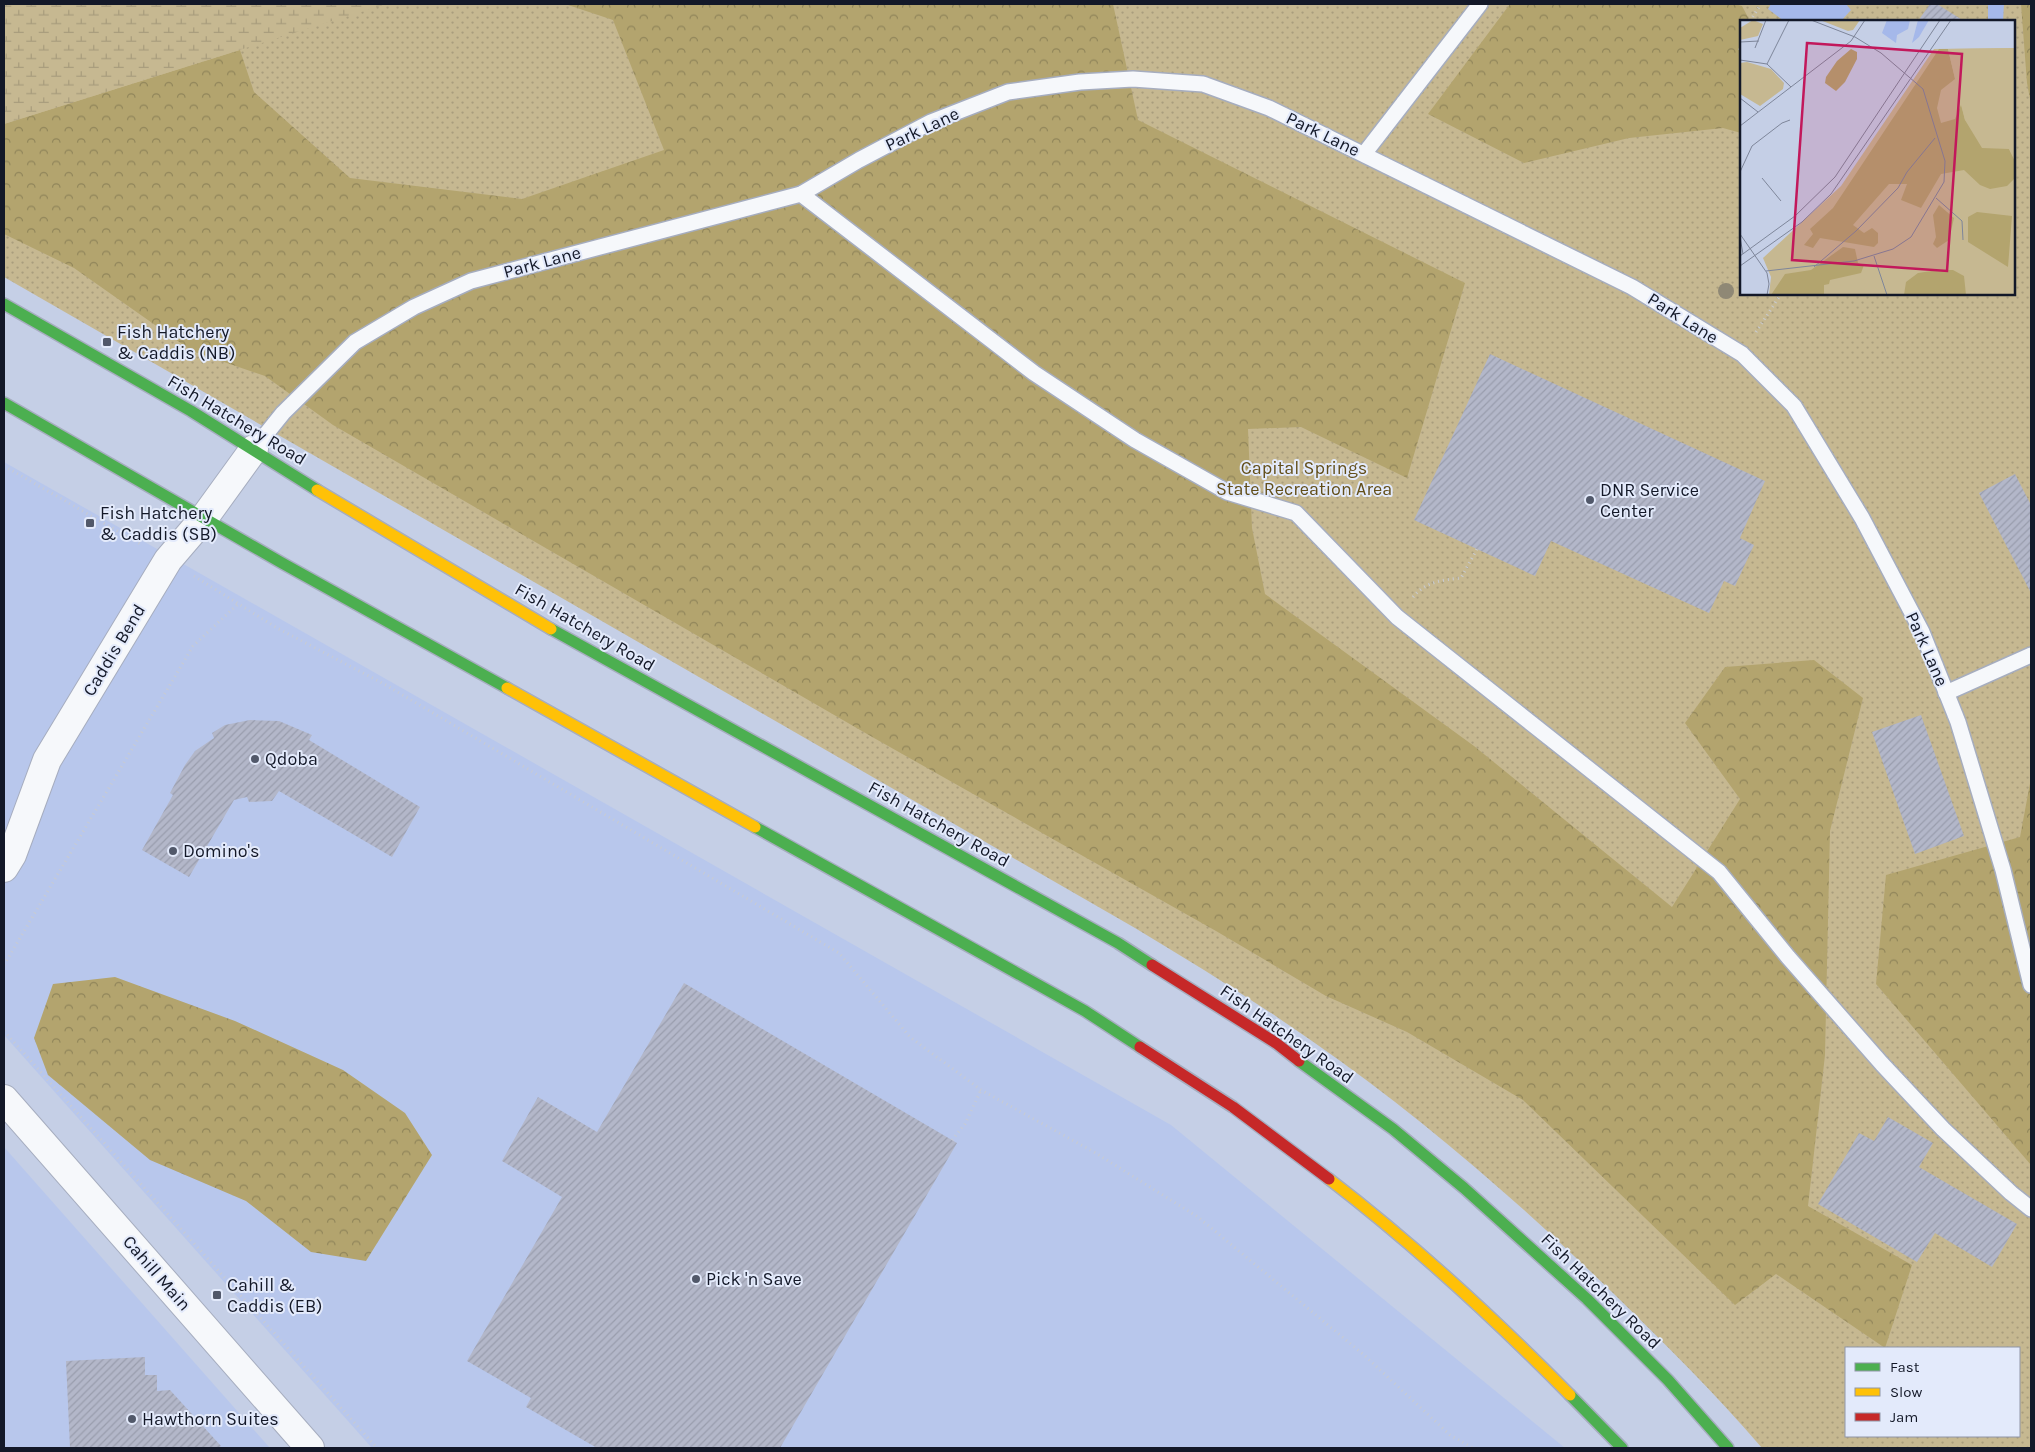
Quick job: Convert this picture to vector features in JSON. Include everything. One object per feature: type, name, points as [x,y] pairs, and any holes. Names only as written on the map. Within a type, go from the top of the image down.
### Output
[{"type":"main road","name":"Fish Hatchery Road","points":[[4,304],[254,449],[321,493],[568,639],[1118,943],[1276,1043],[1393,1129],[1464,1188],[1587,1298],[1668,1380],[1728,1448]]},
{"type":"main road","points":[[4,403],[204,518],[1084,1011],[1233,1107],[1377,1216],[1508,1332],[1622,1448]]},
{"type":"street","name":"Caddis Bend","points":[[4,868],[12,855],[47,760],[168,560],[204,518],[254,449]]},
{"type":"street","name":"Cahill Main","points":[[5,1103],[310,1448]]},
{"type":"lane","points":[[1364,154],[1480,4]]},
{"type":"lane","name":"Park Lane","points":[[254,449],[282,412],[355,342],[414,307],[471,281],[801,194],[859,160],[931,122],[1008,92],[1080,82],[1133,79],[1203,84],[1269,108],[1632,287],[1742,354],[1794,406],[1848,494],[1922,632],[1958,722],[2003,870],[2031,985]]},
{"type":"lane","points":[[801,194],[1034,373],[1135,440],[1227,492],[1296,513],[1396,617],[1719,872],[1788,957],[1882,1064],[1943,1129],[2031,1209]]},
{"type":"lane","points":[[1946,693],[2031,655]]},
{"type":"path","points":[[1751,20],[1761,4]]},
{"type":"path","points":[[1742,354],[1780,295]]},
{"type":"path","points":[[4,466],[136,541]]},
{"type":"path","points":[[1396,617],[1419,589],[1435,581],[1461,578],[1477,549]]},
{"type":"path","points":[[217,589],[277,628],[384,684],[839,953],[910,1037],[982,1090],[1094,1152],[1198,1218],[1356,1349],[1450,1435],[1473,1448]]},
{"type":"path","points":[[4,965],[192,646],[239,604]]},
{"type":"path","points":[[4,1031],[378,1448]]},
{"type":"path","points":[[952,1140],[965,1124],[982,1090]]},
{"type":"shaded area","points":[[1771,4],[1846,4],[1851,10],[1842,20],[1783,20],[1768,9]]},
{"type":"shaded area","points":[[1988,4],[2004,4],[2003,20],[1988,20]]},
{"type":"shaded area","points":[[4,462],[1171,1125],[1565,1448],[372,1448],[4,1035]]},
{"type":"shaded area","points":[[4,1147],[270,1448],[4,1448]]},
{"type":"green space","name":"Capital Springs State Recreation Area","points":[[4,4],[2031,4],[2031,1448],[1762,1448],[1708,1389],[1614,1294],[1506,1194],[1430,1130],[1392,1099],[1312,1041],[1135,928],[4,277]]},
{"type":"green space","points":[[4,4],[386,4],[4,124]]},
{"type":"green space","points":[[565,4],[1113,4],[1138,120],[1465,283],[1407,478],[1301,427],[1248,429],[1252,528],[1265,594],[1474,746],[1672,907],[1740,799],[1685,723],[1725,667],[1814,660],[1863,698],[1830,831],[1825,1055],[1808,1206],[1912,1265],[1885,1347],[1776,1274],[1735,1305],[1523,1100],[1407,1032],[1326,996],[1216,931],[874,738],[333,425],[265,376],[192,351],[74,268],[4,234],[4,124],[240,50],[254,92],[350,178],[522,199],[664,150],[613,20]]},
{"type":"green space","points":[[1510,4],[1735,4],[1742,6],[1749,20],[1740,20],[1740,133],[1723,128],[1629,138],[1524,163],[1428,114]]},
{"type":"green space","points":[[2021,4],[2031,4],[2031,104],[2027,83]]},
{"type":"green space","points":[[2031,778],[2031,1165],[1876,984],[1886,875],[2020,837]]},
{"type":"green space","points":[[115,977],[235,1021],[343,1070],[405,1113],[432,1155],[366,1261],[311,1252],[246,1201],[150,1160],[48,1075],[34,1038],[53,984]]},
{"type":"building","points":[[1930,4],[1937,4],[1962,20],[1919,20]]},
{"type":"building","name":"DNR Service Center","points":[[1490,354],[1765,481],[1740,538],[1754,545],[1735,586],[1724,581],[1709,613],[1551,541],[1535,576],[1414,520]]},
{"type":"building","points":[[2015,474],[2031,505],[2031,593],[1979,493]]},
{"type":"building","points":[[1921,715],[1964,836],[1915,854],[1872,732]]},
{"type":"building","points":[[250,720],[279,721],[312,735],[309,740],[420,807],[392,857],[279,791],[272,801],[249,802],[247,797],[234,800],[189,877],[142,850],[173,795],[170,793],[195,751],[214,738],[212,733],[225,725]]},
{"type":"building","name":"Pick 'n Save","points":[[684,983],[957,1143],[780,1448],[597,1448],[526,1407],[531,1398],[467,1361],[562,1197],[502,1161],[538,1097],[597,1132]]},
{"type":"building","points":[[1888,1117],[1933,1143],[1919,1167],[2017,1224],[1992,1267],[1935,1233],[1917,1262],[1818,1204],[1859,1133],[1874,1141]]},
{"type":"building","name":"Hawthorn Suites","points":[[145,1357],[145,1375],[157,1375],[157,1391],[170,1390],[221,1446],[218,1448],[70,1448],[66,1361]]},
{"type":"traffic: fast","points":[[4,304],[191,411],[317,490]]},
{"type":"traffic: fast","points":[[4,403],[282,563],[507,688]]},
{"type":"traffic: fast","points":[[551,629],[1118,943],[1152,965]]},
{"type":"traffic: fast","points":[[755,827],[1085,1011],[1140,1047]]},
{"type":"traffic: fast","points":[[1299,1061],[1393,1129],[1464,1188],[1587,1299],[1668,1380],[1728,1448]]},
{"type":"traffic: fast","points":[[1570,1395],[1622,1448]]},
{"type":"traffic: slow","points":[[317,490],[551,629]]},
{"type":"traffic: slow","points":[[507,688],[755,827]]},
{"type":"traffic: slow","points":[[1329,1179],[1423,1256],[1512,1338],[1570,1395]]},
{"type":"traffic: jam","points":[[1152,965],[1276,1043],[1299,1061]]},
{"type":"traffic: jam","points":[[1140,1047],[1233,1107],[1329,1179]]},
{"type":"place","name":"Fish Hatchery & Caddis (NB)","points":[[107,342]]},
{"type":"place","name":"DNR Service Center","points":[[1590,500]]},
{"type":"place","name":"Fish Hatchery & Caddis (SB)","points":[[90,523]]},
{"type":"place","name":"Qdoba","points":[[255,759]]},
{"type":"place","name":"Domino's","points":[[173,851]]},
{"type":"place","name":"Pick 'n Save","points":[[696,1279]]},
{"type":"place","name":"Cahill & Caddis (EB)","points":[[217,1295]]},
{"type":"place","name":"Hawthorn Suites","points":[[132,1419]]}]
